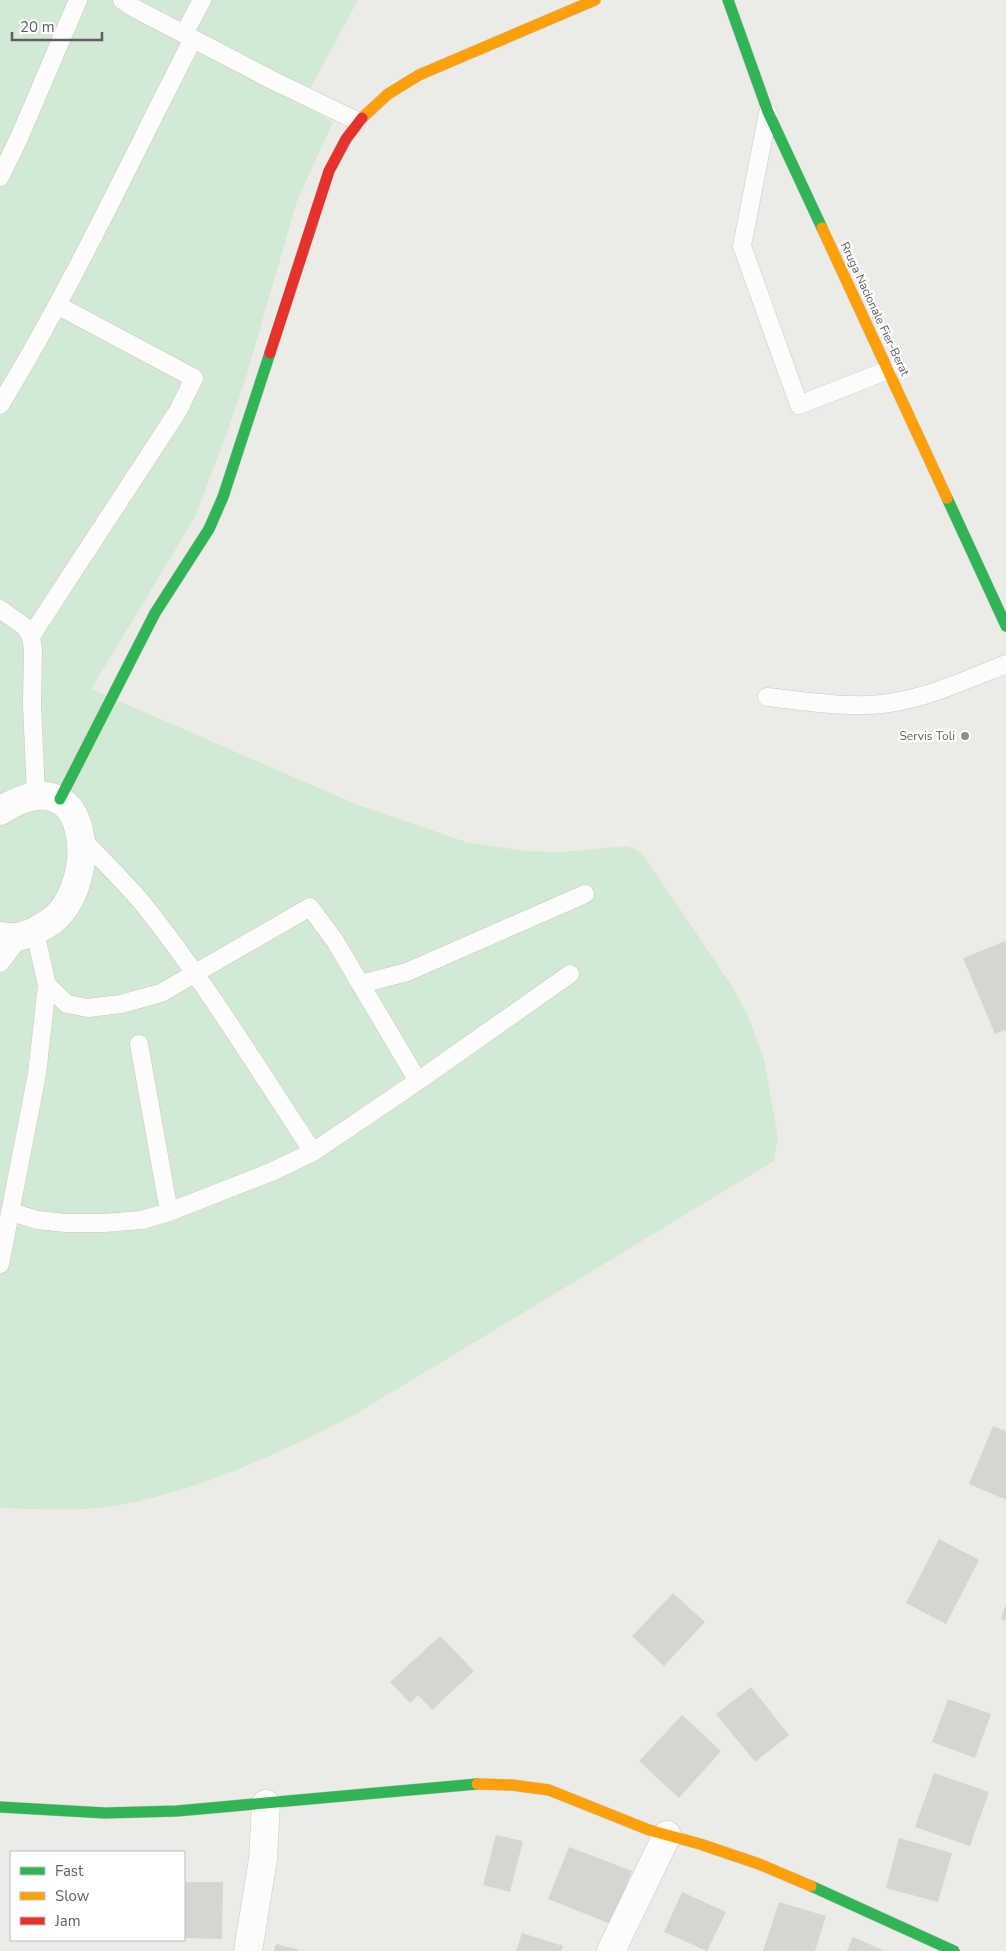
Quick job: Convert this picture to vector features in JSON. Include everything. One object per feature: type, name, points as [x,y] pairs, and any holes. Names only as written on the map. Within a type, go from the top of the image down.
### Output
[{"type":"street","points":[[48,797],[155,613],[209,529],[240,451],[329,171],[341,145],[357,121],[394,88],[419,75],[595,0]]},
{"type":"street","name":"Rruga Nacionale Fier-Berat","points":[[728,0],[768,112],[1006,626]]},
{"type":"street","points":[[0,811],[19,800],[48,797],[69,806],[76,820],[82,855],[75,887],[54,920],[19,934]]},
{"type":"street","points":[[0,1807],[105,1813],[177,1811],[476,1784],[512,1785],[549,1790],[649,1830],[700,1844],[760,1864],[954,1951]]},
{"type":"street","points":[[248,1951],[263,1859],[266,1804]]},
{"type":"street","points":[[612,1951],[667,1835]]},
{"type":"lane","points":[[0,177],[19,138],[78,0]]},
{"type":"lane","points":[[122,0],[270,79],[357,121]]},
{"type":"lane","points":[[0,405],[35,347],[57,305],[188,36],[202,0]]},
{"type":"lane","points":[[768,112],[742,246],[799,405],[888,370]]},
{"type":"lane","points":[[31,636],[178,411],[194,378],[57,305]]},
{"type":"lane","points":[[0,609],[25,627],[31,636],[33,650],[32,704],[48,797]]},
{"type":"lane","points":[[767,696],[846,706],[890,703],[943,689],[1006,664]]},
{"type":"lane","points":[[79,836],[143,905],[194,974],[313,1152]]},
{"type":"lane","points":[[361,984],[407,972],[585,894]]},
{"type":"lane","points":[[0,962],[19,934],[48,985],[67,1004],[88,1008],[121,1004],[161,993],[310,907],[334,940],[418,1081]]},
{"type":"lane","points":[[11,1212],[37,1220],[66,1224],[104,1224],[142,1220],[169,1212],[271,1172],[313,1152],[570,974]]},
{"type":"lane","points":[[0,1264],[37,1074],[48,985]]},
{"type":"lane","points":[[139,1044],[169,1212]]},
{"type":"green space","points":[[0,0],[358,0],[302,104],[333,122],[297,201],[245,381],[220,452],[194,519],[91,689],[358,805],[466,842],[525,851],[560,852],[627,846],[636,849],[646,859],[732,986],[748,1016],[764,1059],[778,1138],[774,1161],[356,1414],[298,1443],[208,1481],[146,1499],[114,1506],[86,1509],[0,1508]]},
{"type":"building","points":[[1006,941],[1006,1030],[995,1034],[963,958]]},
{"type":"building","points":[[993,1426],[1006,1431],[1006,1500],[969,1484]]},
{"type":"building","points":[[939,1539],[979,1560],[946,1624],[906,1603]]},
{"type":"building","points":[[673,1593],[705,1622],[664,1666],[632,1636]]},
{"type":"building","points":[[1006,1604],[1006,1621],[1001,1619]]},
{"type":"building","points":[[440,1636],[474,1671],[432,1710],[418,1695],[410,1703],[390,1682]]},
{"type":"building","points":[[751,1687],[789,1735],[755,1762],[716,1714]]},
{"type":"building","points":[[948,1699],[991,1714],[975,1758],[932,1742]]},
{"type":"building","points":[[682,1715],[721,1751],[679,1798],[639,1761]]},
{"type":"building","points":[[934,1773],[989,1792],[970,1846],[915,1827]]},
{"type":"building","points":[[496,1835],[523,1841],[510,1892],[483,1885]]},
{"type":"building","points":[[899,1838],[952,1853],[938,1902],[886,1888]]},
{"type":"building","points":[[569,1847],[632,1871],[611,1924],[548,1899]]},
{"type":"building","points":[[185,1882],[223,1882],[222,1939],[185,1938]]},
{"type":"building","points":[[682,1892],[726,1912],[707,1951],[664,1932]]},
{"type":"building","points":[[779,1902],[826,1916],[815,1951],[763,1951]]},
{"type":"building","points":[[522,1933],[563,1946],[561,1951],[516,1951]]},
{"type":"building","points":[[853,1937],[885,1951],[847,1951]]},
{"type":"building","points":[[276,1944],[299,1950],[299,1951],[274,1951]]},
{"type":"traffic: fast","points":[[728,0],[768,112],[822,228]]},
{"type":"traffic: fast","points":[[60,799],[155,613],[209,529],[223,497],[270,353]]},
{"type":"traffic: fast","points":[[947,498],[1006,626]]},
{"type":"traffic: fast","points":[[0,1807],[105,1813],[177,1811],[477,1784]]},
{"type":"traffic: fast","points":[[811,1886],[954,1951]]},
{"type":"traffic: slow","points":[[362,118],[388,94],[419,75],[595,0]]},
{"type":"traffic: slow","points":[[822,228],[947,498]]},
{"type":"traffic: slow","points":[[477,1784],[512,1785],[549,1790],[649,1830],[700,1844],[759,1864],[811,1886]]},
{"type":"traffic: jam","points":[[270,353],[329,171],[346,139],[362,118]]},
{"type":"place","name":"Servis Toli","points":[[965,736]]}]
